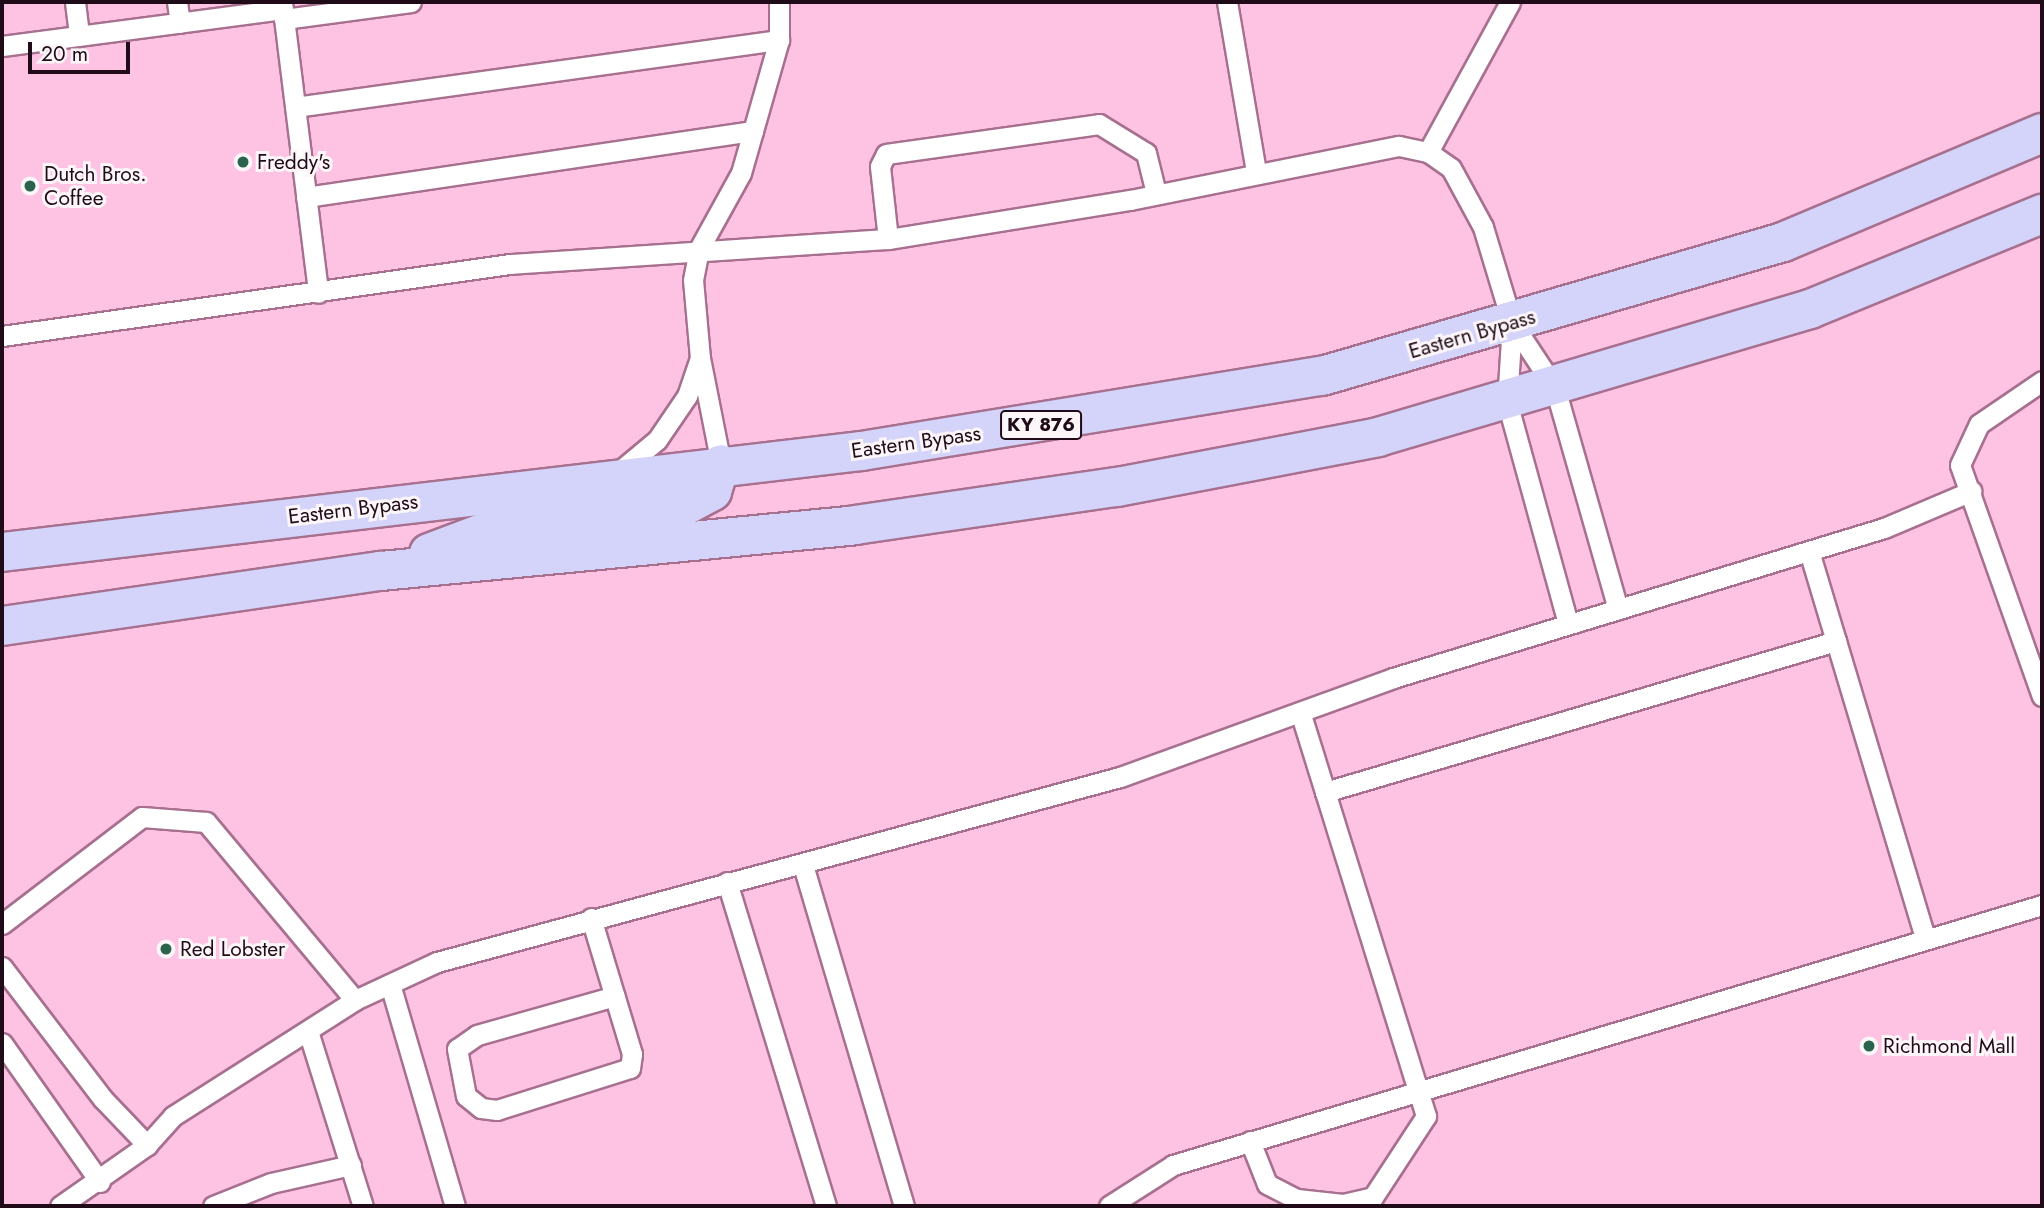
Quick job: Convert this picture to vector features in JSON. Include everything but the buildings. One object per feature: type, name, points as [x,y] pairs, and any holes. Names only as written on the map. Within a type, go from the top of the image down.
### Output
[{"type":"main road","name":"Eastern Bypass","points":[[2,552],[1138,411],[1322,376],[1512,323],[1783,242],[2042,133]]},
{"type":"main road","points":[[2,625],[381,571],[855,525],[1104,489],[1378,437],[1555,388],[1810,309],[2042,214]]},
{"type":"main road","points":[[381,571],[503,525],[677,510],[712,491],[721,464]]},
{"type":"lane","points":[[75,2],[79,36]]},
{"type":"lane","points":[[177,2],[180,23]]},
{"type":"lane","points":[[2,46],[283,10],[411,2]]},
{"type":"lane","points":[[721,464],[699,358],[693,280],[699,249],[721,220],[753,131],[779,40],[779,2]]},
{"type":"lane","points":[[1227,2],[1256,172]]},
{"type":"lane","points":[[1428,152],[1510,2]]},
{"type":"lane","points":[[283,10],[318,293]]},
{"type":"lane","points":[[295,107],[779,40]]},
{"type":"lane","points":[[888,239],[880,166],[886,154],[1099,124],[1146,153],[1156,193]]},
{"type":"lane","points":[[306,197],[753,131]]},
{"type":"lane","points":[[2,336],[536,261],[888,239],[1156,193],[1367,148],[1428,152],[1451,168],[1476,207],[1512,323],[1555,388],[1618,609]]},
{"type":"lane","points":[[1512,323],[1507,402],[1568,623]]},
{"type":"lane","points":[[613,477],[657,440],[687,396],[699,358]]},
{"type":"lane","points":[[2041,689],[1972,491],[1960,465],[1968,437],[1993,411],[2042,381]]},
{"type":"lane","points":[[60,1206],[100,1182],[147,1145],[173,1116],[355,1000],[437,962],[591,918],[803,865],[1120,777],[1300,712],[1568,623],[1809,551],[1972,491]]},
{"type":"lane","points":[[1809,551],[1926,937]]},
{"type":"lane","points":[[1325,792],[1836,641]]},
{"type":"lane","points":[[1250,1141],[1267,1184],[1297,1199],[1343,1204],[1373,1197],[1426,1116],[1300,712]]},
{"type":"lane","points":[[2,924],[142,817],[206,822],[355,1000]]},
{"type":"lane","points":[[803,865],[904,1206]]},
{"type":"lane","points":[[727,882],[826,1206]]},
{"type":"lane","points":[[1109,1206],[1173,1165],[1419,1094],[1926,937],[2042,905]]},
{"type":"lane","points":[[591,918],[615,996],[632,1054],[630,1068],[497,1110],[481,1108],[466,1096],[457,1049],[477,1035],[615,996]]},
{"type":"lane","points":[[2,967],[103,1099],[147,1145]]},
{"type":"lane","points":[[390,984],[455,1206]]},
{"type":"lane","points":[[308,1031],[363,1206]]},
{"type":"lane","points":[[2,1043],[100,1182]]},
{"type":"lane","points":[[213,1206],[271,1183],[351,1165]]},
{"type":"place","name":"Freddy's","points":[[243,162]]},
{"type":"place","name":"Dutch Bros. Coffee","points":[[30,186]]},
{"type":"place","name":"Red Lobster","points":[[166,949]]},
{"type":"place","name":"Richmond Mall","points":[[1869,1046]]}]
